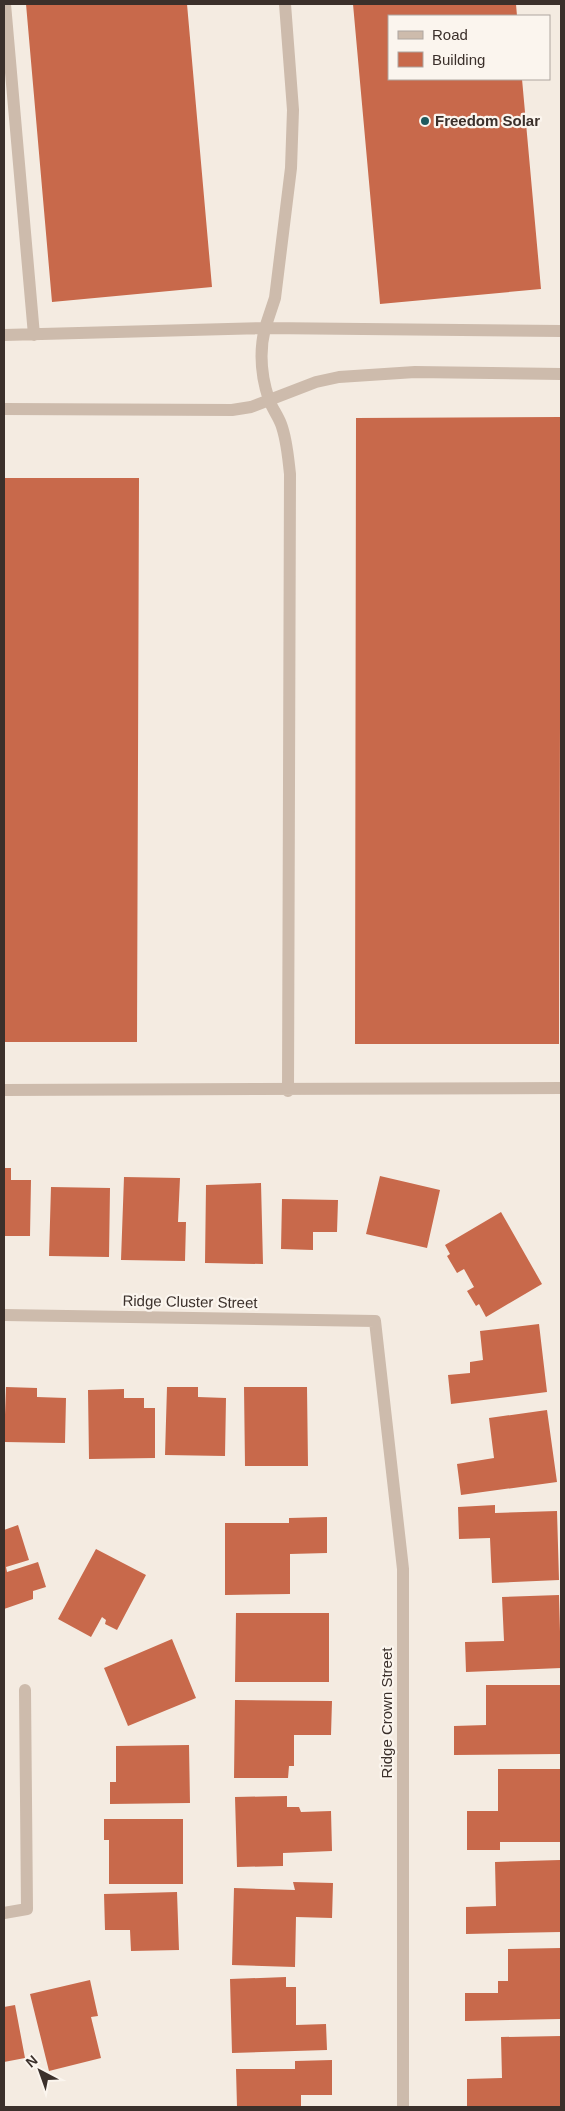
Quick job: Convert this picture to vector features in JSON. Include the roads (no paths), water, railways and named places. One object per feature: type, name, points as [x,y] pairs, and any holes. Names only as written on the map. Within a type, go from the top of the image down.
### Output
[{"type":"street","points":[[5,4],[34,335]]},
{"type":"street","points":[[285,4],[293,110],[291,168],[275,298],[260,348],[269,400],[281,425],[290,474],[288,1091]]},
{"type":"street","points":[[4,335],[265,328],[561,331]]},
{"type":"street","points":[[4,409],[232,410],[269,400],[316,382],[339,377],[415,372],[561,374]]},
{"type":"street","points":[[4,1090],[288,1091],[561,1088]]},
{"type":"street","name":"Ridge Cluster Street","points":[[4,1315],[375,1321]]},
{"type":"street","name":"Ridge Crown Street","points":[[375,1321],[403,1569],[403,2107]]},
{"type":"street","points":[[4,1913],[27,1909],[25,1690]]},
{"type":"place","name":"Freedom Solar","points":[[425,121]]}]
